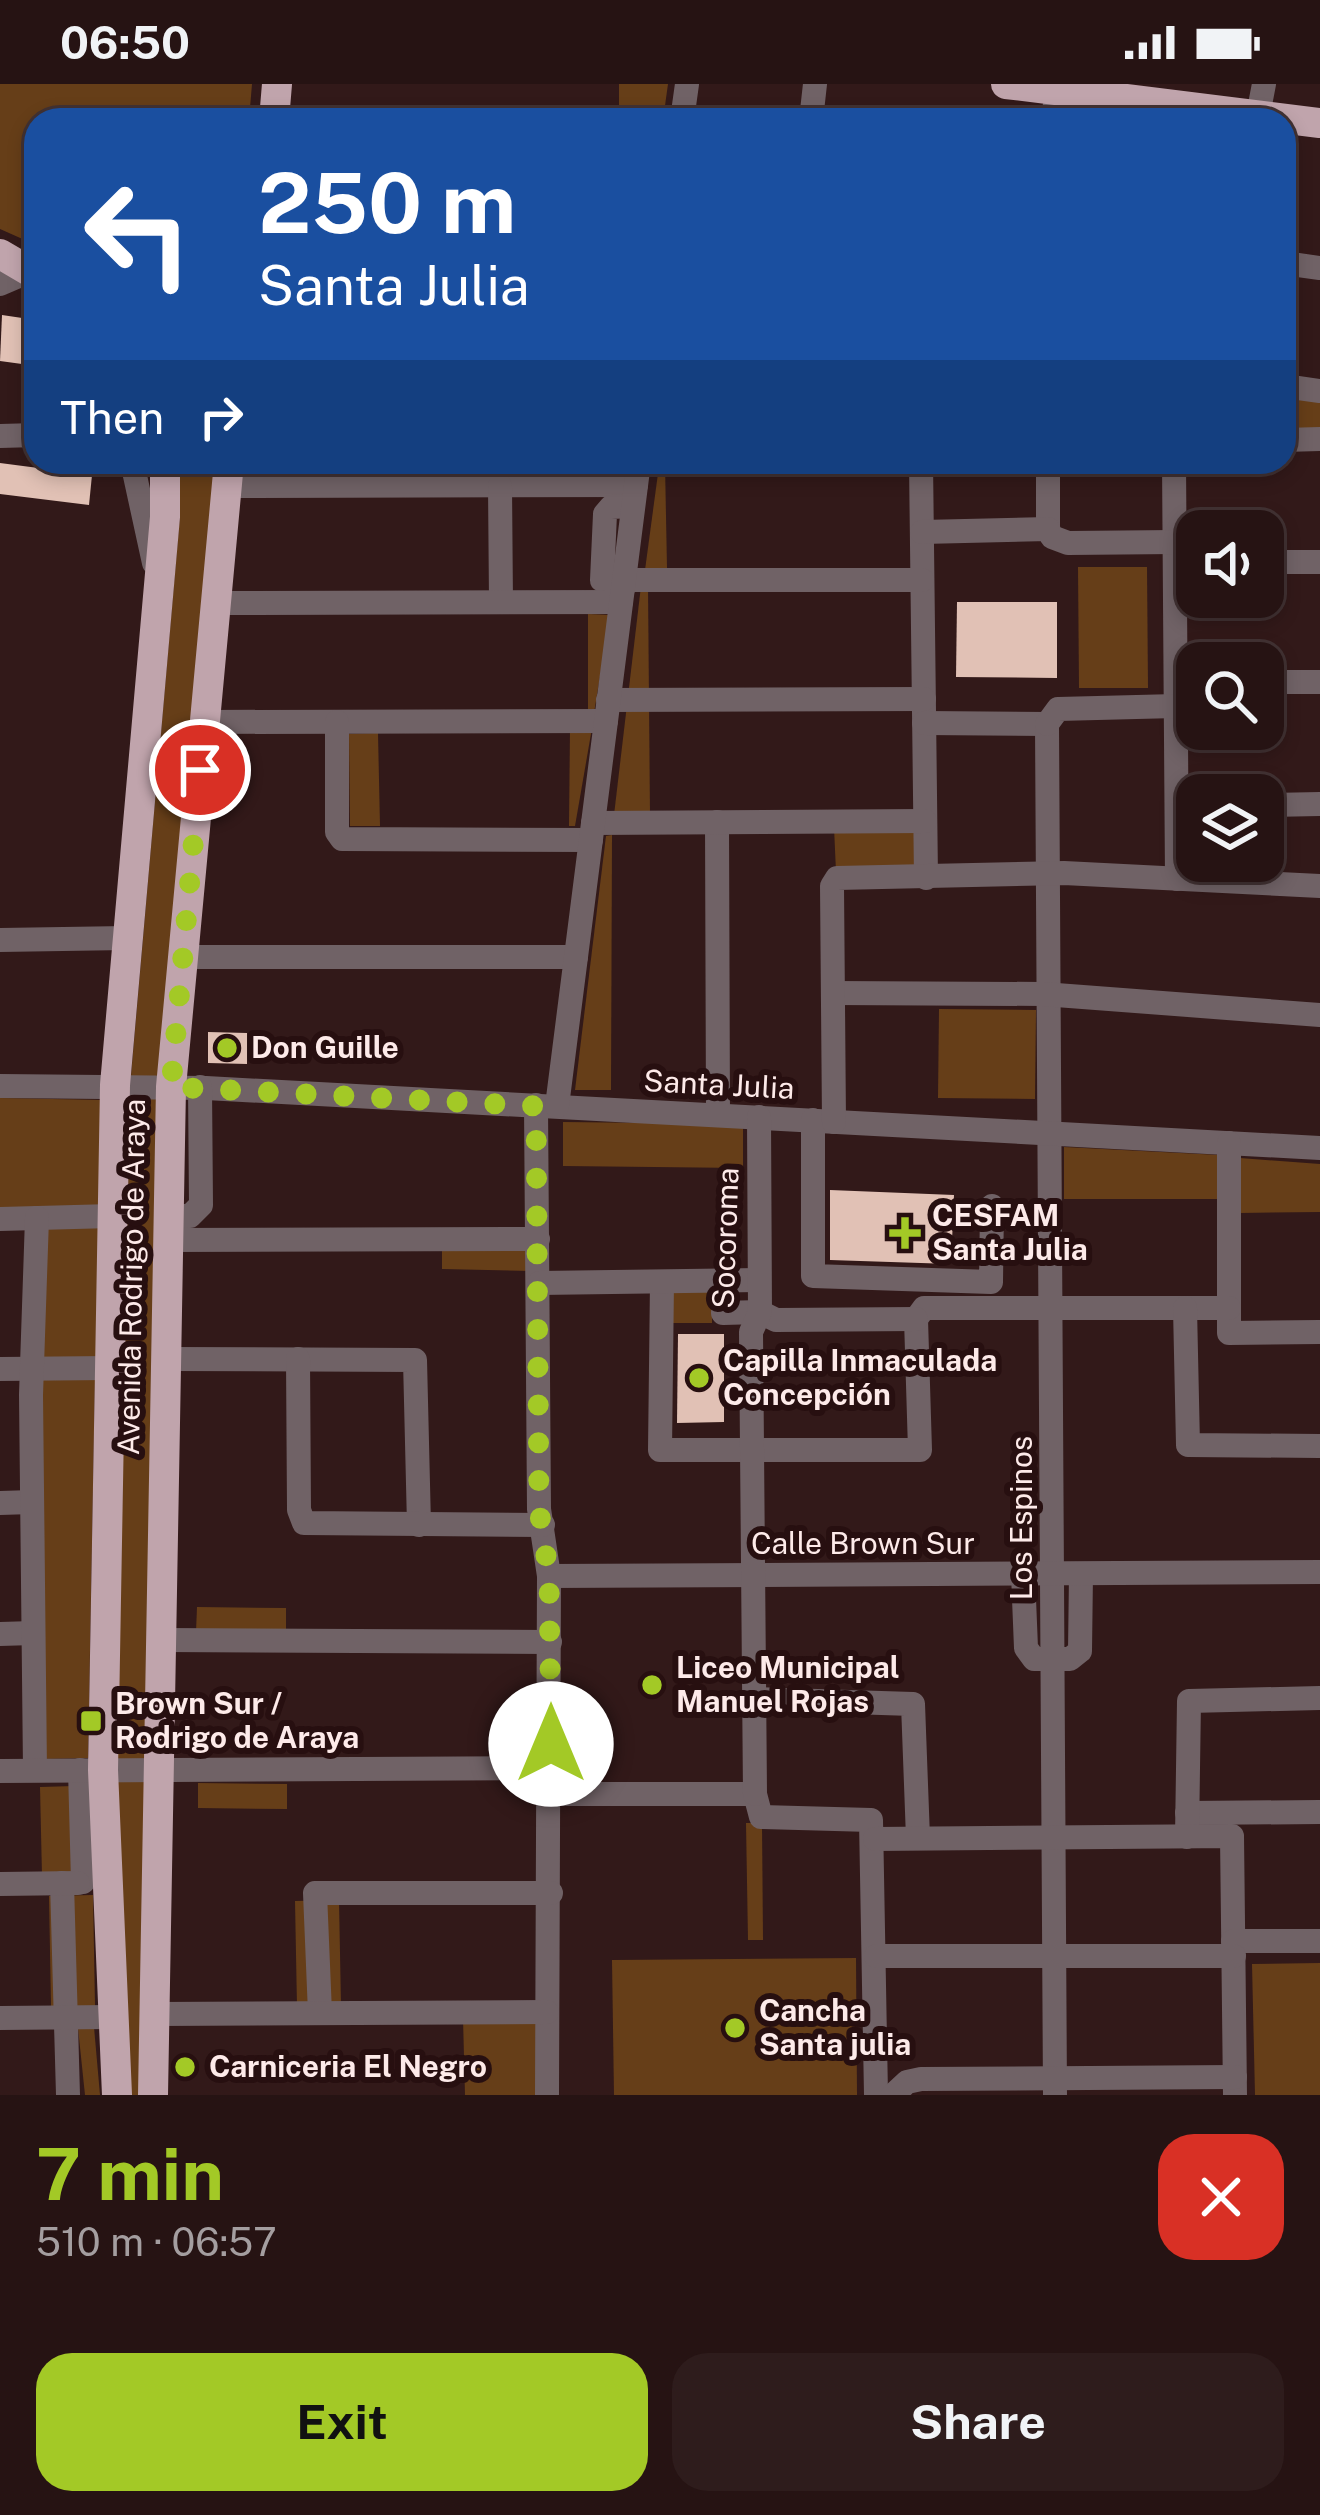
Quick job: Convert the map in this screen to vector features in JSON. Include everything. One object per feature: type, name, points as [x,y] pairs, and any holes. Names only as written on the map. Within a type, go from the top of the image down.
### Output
[{"type":"main road","points":[[1006,84],[1056,98],[1261,99]]},
{"type":"main road","points":[[0,254],[21,277]]},
{"type":"main road","name":"Avenida Rodrigo de Araya","points":[[116,2095],[111,2017],[83,1882],[110,1368],[115,1085],[158,596],[163,474]]},
{"type":"main road","name":"Avenida Rodrigo de Araya","points":[[153,2095],[169,1228],[185,1087],[183,957],[228,474]]},
{"type":"street","points":[[134,474],[158,596]]},
{"type":"street","points":[[228,474],[500,486],[636,484],[576,957],[546,1106],[538,1239],[550,1642],[547,2095]]},
{"type":"street","points":[[921,474],[926,878]]},
{"type":"street","points":[[1048,474],[1052,537],[1176,555]]},
{"type":"street","points":[[1175,474],[1178,510]]},
{"type":"street","points":[[500,486],[501,602]]},
{"type":"street","points":[[922,532],[1048,529]]},
{"type":"street","points":[[1284,562],[1320,562]]},
{"type":"street","points":[[216,603],[501,602],[622,590],[922,580]]},
{"type":"street","points":[[1284,682],[1320,682]]},
{"type":"street","points":[[205,722],[337,722],[607,711],[924,711],[1047,724],[1058,709],[1176,692]]},
{"type":"street","points":[[337,722],[337,832],[342,839],[717,822],[926,821]]},
{"type":"street","name":"Los Espinos","points":[[1047,724],[1055,2087]]},
{"type":"street","points":[[1284,805],[1320,804]]},
{"type":"street","points":[[717,822],[718,1115]]},
{"type":"street","points":[[992,1207],[991,1282],[813,1276],[833,993],[834,880],[1048,875],[1176,879]]},
{"type":"street","points":[[1238,882],[1320,886]]},
{"type":"street","points":[[0,940],[126,938]]},
{"type":"street","points":[[183,957],[576,957]]},
{"type":"street","points":[[833,993],[1049,998],[1320,1016]]},
{"type":"street","name":"Santa Julia","points":[[0,1086],[185,1087],[1320,1148]]},
{"type":"street","name":"Socoroma","points":[[755,1794],[752,1332],[760,1312],[759,1117]]},
{"type":"street","points":[[1229,1143],[1229,1320]]},
{"type":"street","points":[[0,1235],[112,1216]]},
{"type":"street","points":[[0,1220],[38,1227]]},
{"type":"street","points":[[34,1770],[32,1369],[38,1227]]},
{"type":"street","points":[[169,1228],[538,1239]]},
{"type":"street","points":[[538,1283],[759,1280]]},
{"type":"street","points":[[662,1282],[660,1450],[920,1450],[916,1319],[924,1308],[1185,1308],[1229,1320],[1320,1332]]},
{"type":"street","points":[[1185,1308],[1188,1444],[1320,1446]]},
{"type":"street","points":[[723,1313],[760,1312],[776,1320],[916,1319]]},
{"type":"street","points":[[167,1359],[415,1360],[419,1525]]},
{"type":"street","points":[[298,1359],[301,1520],[314,1526],[543,1525]]},
{"type":"street","points":[[0,1370],[110,1368]]},
{"type":"street","points":[[0,1503],[32,1502]]},
{"type":"street","name":"Calle Brown Sur","points":[[549,1576],[1320,1573]]},
{"type":"street","points":[[1023,1574],[1026,1648],[1034,1659],[1070,1660],[1080,1651],[1081,1574]]},
{"type":"street","points":[[0,1634],[33,1634]]},
{"type":"street","points":[[164,1640],[550,1642]]},
{"type":"street","points":[[1187,1825],[1189,1701],[1320,1698]]},
{"type":"street","points":[[754,1700],[913,1704],[918,1838]]},
{"type":"street","points":[[0,1771],[162,1769],[551,1781],[755,1794],[761,1817],[867,1817],[874,1824],[875,1839],[876,2095]]},
{"type":"street","points":[[875,1839],[1054,1837],[1320,1812]]},
{"type":"street","points":[[893,2095],[908,2082],[921,2087],[1235,2086],[1232,1836],[1187,1825]]},
{"type":"street","points":[[0,1884],[83,1882],[64,2017],[68,2095]]},
{"type":"street","points":[[320,2013],[315,1893],[550,1893]]},
{"type":"street","points":[[875,1956],[1054,1956],[1320,1941]]},
{"type":"street","points":[[157,2014],[547,2012]]},
{"type":"street","points":[[0,2018],[111,2017]]},
{"type":"shaded area","points":[[0,84],[252,84],[250,108],[24,108],[24,240],[0,229]]},
{"type":"shaded area","points":[[619,84],[668,84],[665,108],[619,108]]},
{"type":"shaded area","points":[[1296,398],[1320,401],[1320,432],[1296,432]]},
{"type":"shaded area","points":[[178,474],[218,474],[171,944],[147,2095],[126,2095],[117,1773],[130,1087],[180,515]]},
{"type":"shaded area","points":[[658,474],[665,474],[667,568],[645,570]]},
{"type":"shaded area","points":[[1078,567],[1147,567],[1148,688],[1079,688]]},
{"type":"shaded area","points":[[641,586],[648,586],[650,816],[614,815]]},
{"type":"shaded area","points":[[588,614],[610,615],[594,713],[588,713]]},
{"type":"shaded area","points":[[570,728],[592,728],[575,826],[569,826]]},
{"type":"shaded area","points":[[378,733],[380,826],[350,826],[349,734]]},
{"type":"shaded area","points":[[917,826],[919,870],[836,872],[834,827]]},
{"type":"shaded area","points":[[612,835],[611,1090],[575,1090],[606,836]]},
{"type":"shaded area","points":[[939,1009],[1036,1010],[1035,1099],[938,1098]]},
{"type":"shaded area","points":[[0,1098],[105,1100],[99,1358],[38,1360],[46,1212],[0,1211]]},
{"type":"shaded area","points":[[563,1122],[743,1124],[743,1168],[563,1166]]},
{"type":"shaded area","points":[[1064,1147],[1219,1155],[1220,1199],[1064,1199]]},
{"type":"shaded area","points":[[1240,1158],[1320,1164],[1320,1212],[1239,1213]]},
{"type":"shaded area","points":[[442,1245],[531,1245],[531,1271],[442,1269]]},
{"type":"shaded area","points":[[671,1292],[712,1292],[712,1323],[671,1323]]},
{"type":"shaded area","points":[[40,1377],[95,1378],[88,1758],[41,1759]]},
{"type":"shaded area","points":[[197,1607],[286,1608],[286,1633],[196,1632]]},
{"type":"shaded area","points":[[198,1783],[287,1784],[287,1809],[198,1808]]},
{"type":"shaded area","points":[[74,1786],[76,1875],[42,1876],[40,1787]]},
{"type":"shaded area","points":[[746,1823],[762,1823],[763,1940],[748,1940]]},
{"type":"shaded area","points":[[93,1895],[95,2006],[51,2006],[49,1896]]},
{"type":"shaded area","points":[[339,1900],[341,2006],[297,2007],[295,1901]]},
{"type":"shaded area","name":"Cancha Santa julia","points":[[856,1958],[857,2095],[614,2095],[612,1960]]},
{"type":"shaded area","points":[[1320,1963],[1320,2095],[1255,2095],[1252,1964]]},
{"type":"shaded area","points":[[540,2017],[541,2095],[465,2095],[463,2018]]},
{"type":"shaded area","points":[[94,2027],[100,2095],[85,2095],[78,2028]]},
{"type":"building","points":[[2,315],[24,318],[22,364],[0,361]]},
{"type":"building","points":[[0,463],[24,466],[24,474],[92,475],[89,505],[0,494]]},
{"type":"building","points":[[957,602],[1057,602],[1057,678],[956,677]]},
{"type":"building","name":"Don Guille","points":[[208,1032],[247,1033],[247,1064],[208,1063]]},
{"type":"building","points":[[830,1190],[954,1195],[951,1264],[830,1260]]},
{"type":"building","name":"Capilla Inmaculada Concepción","points":[[678,1334],[724,1334],[724,1422],[677,1423]]},
{"type":"place","name":"Don Guille","points":[[227,1048]]},
{"type":"place","name":"CESFAM Santa Julia","points":[[905,1233]]},
{"type":"place","name":"Capilla Inmaculada Concepción","points":[[699,1378]]},
{"type":"place","name":"Liceo Municipal Manuel Rojas","points":[[652,1685]]},
{"type":"place","name":"Brown Sur / Rodrigo de Araya","points":[[91,1721]]},
{"type":"place","name":"Cancha Santa julia","points":[[735,2028]]},
{"type":"place","name":"Carniceria El Negro","points":[[185,2067]]},
{"type":"route","points":[[200,770],[171,1087],[536,1106],[539,1509],[549,1576],[551,1744]]}]
